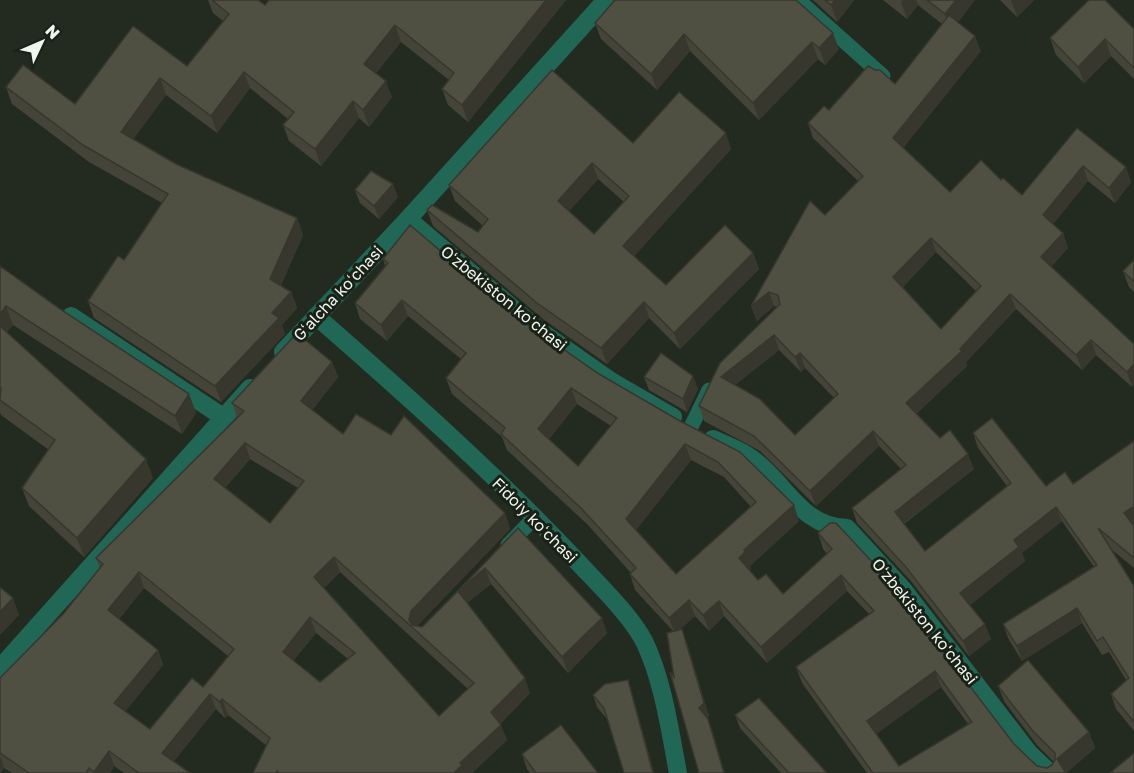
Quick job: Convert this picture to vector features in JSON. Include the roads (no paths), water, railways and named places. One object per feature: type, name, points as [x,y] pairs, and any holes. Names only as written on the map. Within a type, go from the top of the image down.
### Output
[{"type":"street","name":"Gʻalcha koʻchasi","points":[[0,668],[223,417],[408,219],[606,0]]},
{"type":"street","name":"Oʻzbekiston koʻchasi","points":[[408,219],[536,328],[611,381],[691,428],[752,459],[811,517],[832,528],[847,528],[902,588],[1029,753],[1050,773]]},
{"type":"street","points":[[71,316],[223,417]]},
{"type":"street","name":"Fidoiy koʻchasi","points":[[316,316],[431,417],[535,517],[617,605],[644,641],[664,699],[678,773]]},
{"type":"lane","points":[[798,0],[883,76]]},
{"type":"lane","points":[[691,428],[717,372]]},
{"type":"lane","points":[[497,556],[535,517]]}]
